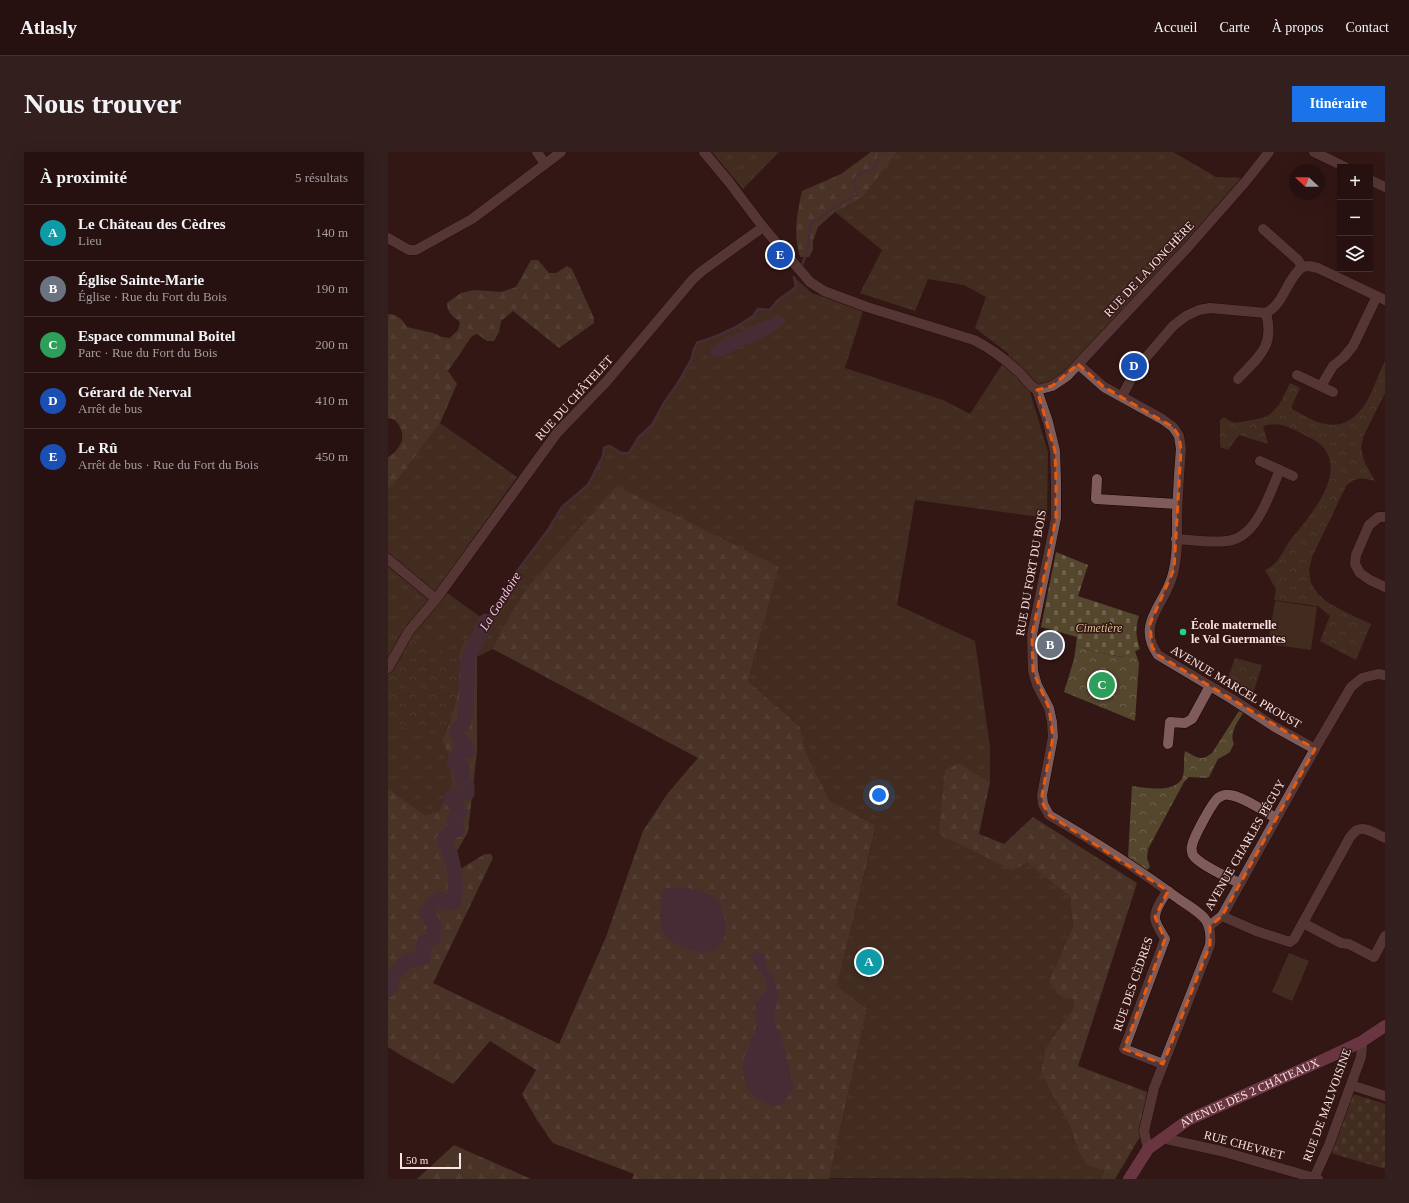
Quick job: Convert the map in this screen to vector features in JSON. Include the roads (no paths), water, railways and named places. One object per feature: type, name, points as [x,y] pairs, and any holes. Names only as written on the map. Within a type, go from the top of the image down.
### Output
[{"type":"main road","name":"AVENUE DES 2 CHÂTEAUX","points":[[1129,1179],[1148,1149],[1188,1120],[1361,1042],[1385,1026]]},
{"type":"street","points":[[537,152],[545,164]]},
{"type":"street","points":[[388,238],[409,250],[416,250],[472,219],[561,152]]},
{"type":"street","name":"RUE DU FORT DU BOIS","points":[[704,152],[763,227],[810,282],[824,291],[867,307],[974,340],[991,348],[1022,375],[1029,385],[1037,390],[1048,422],[1055,451],[1056,480],[1056,518],[1032,635],[1032,671],[1049,708],[1053,737],[1042,795],[1043,804],[1048,815],[1115,855],[1168,891],[1204,918],[1209,926]]},
{"type":"street","name":"RUE DE LA JONCHÈRE","points":[[1037,390],[1052,386],[1067,376],[1188,247],[1250,177],[1269,152]]},
{"type":"street","points":[[1314,152],[1338,164]]},
{"type":"street","points":[[1373,181],[1385,187]]},
{"type":"street","name":"RUE DU CHÂTELET","points":[[388,668],[409,631],[436,599],[557,433],[606,382],[693,279],[763,227]]},
{"type":"street","points":[[1263,229],[1298,260],[1302,267]]},
{"type":"street","points":[[1122,396],[1137,368],[1173,326],[1186,316],[1199,310],[1210,308],[1266,313],[1273,310],[1292,276],[1302,267],[1309,266],[1318,268],[1381,298],[1353,346],[1344,357],[1333,366],[1321,386]]},
{"type":"street","points":[[1238,379],[1264,350],[1268,340],[1270,327],[1266,313]]},
{"type":"street","name":"AVENUE MARCEL PROUST","points":[[1078,364],[1104,387],[1162,419],[1173,427],[1179,436],[1181,449],[1176,539],[1172,577],[1167,591],[1150,624],[1150,642],[1158,655],[1270,724],[1315,749]]},
{"type":"street","points":[[1297,374],[1333,392]]},
{"type":"street","points":[[1260,461],[1293,476]]},
{"type":"street","points":[[1176,539],[1226,542],[1243,536],[1256,523],[1280,470]]},
{"type":"street","points":[[1097,479],[1096,498],[1177,504]]},
{"type":"street","points":[[1385,517],[1379,517],[1369,525],[1356,555],[1355,564],[1360,573],[1370,580],[1385,587]]},
{"type":"street","points":[[388,559],[436,599]]},
{"type":"street","name":"AVENUE CHARLES PÉGUY","points":[[1148,1149],[1144,1131],[1154,1088],[1210,945],[1209,926],[1222,916],[1239,883],[1351,687],[1362,678],[1378,674],[1385,675]]},
{"type":"street","points":[[1168,744],[1170,722],[1185,723],[1192,719],[1210,686]]},
{"type":"street","points":[[1239,883],[1197,860],[1192,854],[1191,847],[1195,836],[1215,802],[1219,797],[1224,795],[1241,798],[1276,818]]},
{"type":"street","points":[[1222,916],[1256,931],[1290,942],[1303,923],[1350,837],[1356,830],[1368,830],[1385,838]]},
{"type":"street","name":"RUE DES CÈDRES","points":[[1163,1064],[1124,1049],[1164,939],[1155,917],[1163,897],[1168,891]]},
{"type":"street","points":[[1303,923],[1341,943],[1349,944],[1374,957],[1385,936]]},
{"type":"street","name":"RUE DE MALVOISINE","points":[[1316,1178],[1361,1057],[1361,1042]]},
{"type":"street","points":[[1351,1085],[1385,1096]]},
{"type":"street","name":"RUE CHEVRET","points":[[1162,1138],[1221,1151],[1316,1178]]},
{"type":"waterway","name":"La Gondoire","points":[[802,265],[806,255],[811,224],[843,202],[857,195],[853,182],[858,175],[876,167],[879,155],[885,152]]},
{"type":"waterway","name":"La Gondoire","points":[[486,621],[518,570],[548,530],[562,507],[588,485],[603,456],[604,448],[610,446],[621,453],[629,453],[639,437],[652,425],[692,358],[697,343],[736,327],[753,316],[758,309],[770,310],[777,301],[796,287],[794,277]]},
{"type":"waterway","name":"La Gondoire","points":[[388,990],[390,988],[392,977],[407,961],[423,958],[424,943],[433,938],[434,925],[427,913],[434,903],[440,899],[448,903],[454,901],[456,879],[451,856],[444,839],[452,831],[457,830],[454,820],[460,812],[451,798],[467,793],[467,787],[461,778],[463,768],[454,763],[460,752],[468,751],[456,731],[463,724],[466,711],[468,659],[486,621]]},
{"type":"place","name":"Le Rû","points":[[780,255]]},
{"type":"place","name":"Gérard de Nerval","points":[[1134,366]]},
{"type":"place","name":"École maternelle le Val Guermantes","points":[[1183,632]]},
{"type":"place","name":"Église Sainte-Marie","points":[[1050,645]]},
{"type":"place","name":"Espace communal Boitel","points":[[1102,685]]},
{"type":"place","name":"Le Château des Cèdres","points":[[869,962]]},
{"type":"park label","name":"Cimetière","points":[[1099,628]]}]
